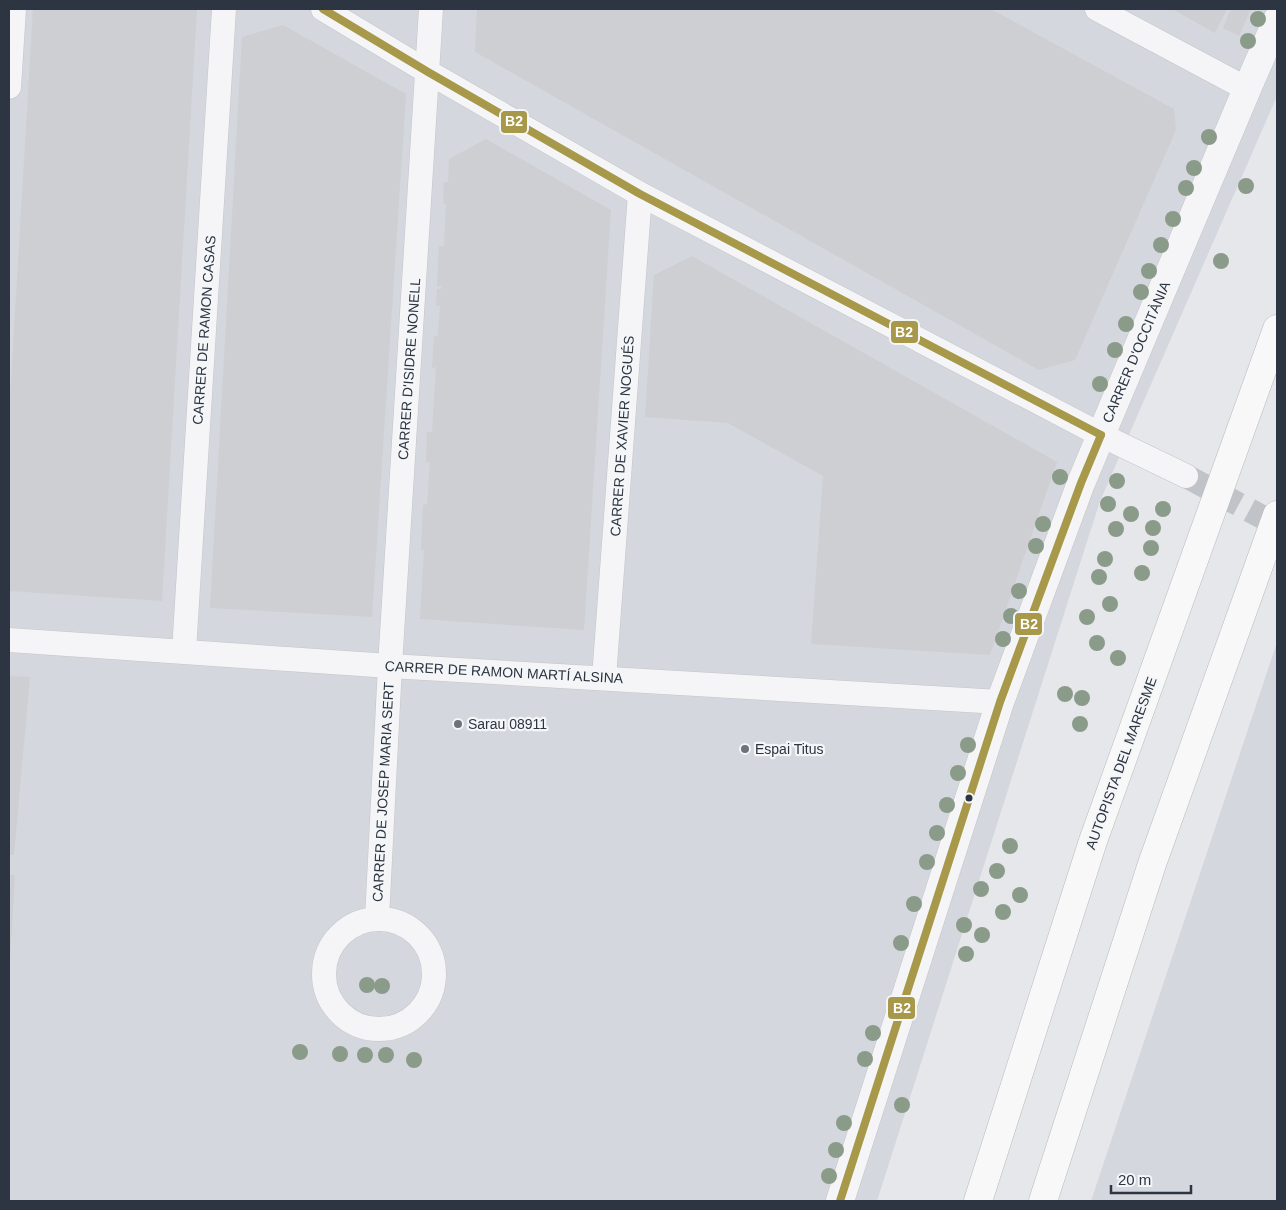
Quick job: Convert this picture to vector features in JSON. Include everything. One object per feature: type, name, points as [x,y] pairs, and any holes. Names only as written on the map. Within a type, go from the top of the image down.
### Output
[{"type":"highway","name":"AUTOPISTA DEL MARESME","points":[[978,1201],[1092,841],[1277,330]]},
{"type":"highway","points":[[1043,1201],[1152,864],[1277,516]]},
{"type":"street","points":[[9,87],[14,9]]},
{"type":"street","name":"CARRER DE RAMON CASAS","points":[[184,651],[224,9]]},
{"type":"street","points":[[323,9],[640,194],[1101,435],[1186,476]]},
{"type":"street","name":"CARRER D'ISIDRE NONELL","points":[[390,666],[431,9]]},
{"type":"street","points":[[1097,9],[1247,89]]},
{"type":"street","name":"CARRER D'OCCITÀNIA","points":[[840,1201],[1000,702],[1081,483],[1277,20]]},
{"type":"street","name":"CARRER DE XAVIER NOGUÉS","points":[[604,678],[640,194]]},
{"type":"street","name":"CARRER DE RAMON MARTÍ ALSINA","points":[[9,640],[390,666],[1000,702]]},
{"type":"street","name":"CARRER DE JOSEP MARIA SERT","points":[[377,918],[390,666]]},
{"type":"street","name":"CARRER DE JOSEP MARIA SERT","points":[[377,918],[400,922],[419,935],[431,955],[435,978],[428,1000],[413,1018],[393,1029],[369,1030],[348,1021],[332,1004],[323,983],[325,960],[336,939],[354,924],[377,918]]},
{"type":"shaded area","points":[[9,9],[1277,9],[1277,96],[1100,501],[877,1201],[9,1201]]},
{"type":"shaded area","points":[[1277,642],[1277,1201],[1091,1201]]},
{"type":"building","points":[[33,9],[197,9],[162,601],[9,591],[9,414]]},
{"type":"building","points":[[477,9],[991,9],[1174,109],[1176,130],[1075,360],[1039,370],[475,52]]},
{"type":"building","points":[[1172,9],[1227,9],[1215,33]]},
{"type":"building","points":[[1231,9],[1251,9],[1239,36],[1223,28]]},
{"type":"building","points":[[283,25],[406,94],[372,617],[210,608],[242,37]]},
{"type":"building","points":[[486,139],[611,210],[584,630],[420,619],[424,550],[421,550],[423,505],[427,504],[430,462],[426,462],[427,432],[432,432],[436,367],[432,368],[434,336],[438,336],[440,306],[436,306],[437,289],[441,289],[441,286],[437,286],[439,246],[444,246],[446,204],[443,203],[444,182],[448,182],[449,159]]},
{"type":"building","points":[[692,256],[1057,462],[990,655],[811,644],[823,476],[728,423],[645,417],[654,275]]},
{"type":"building","points":[[9,676],[30,677],[14,855],[9,855]]},
{"type":"building","points":[[9,875],[15,875],[10,959],[9,959]]},
{"type":"tunnel","points":[[1186,476],[1277,525]]},
{"type":"transit line","name":"B2","points":[[323,9],[640,194],[1101,435]]},
{"type":"transit line","name":"B2","points":[[840,1201],[1000,702],[1081,483],[1101,435]]},
{"type":"place","name":"Sarau 08911","points":[[458,724]]},
{"type":"place","name":"Espai Titus","points":[[745,749]]}]
